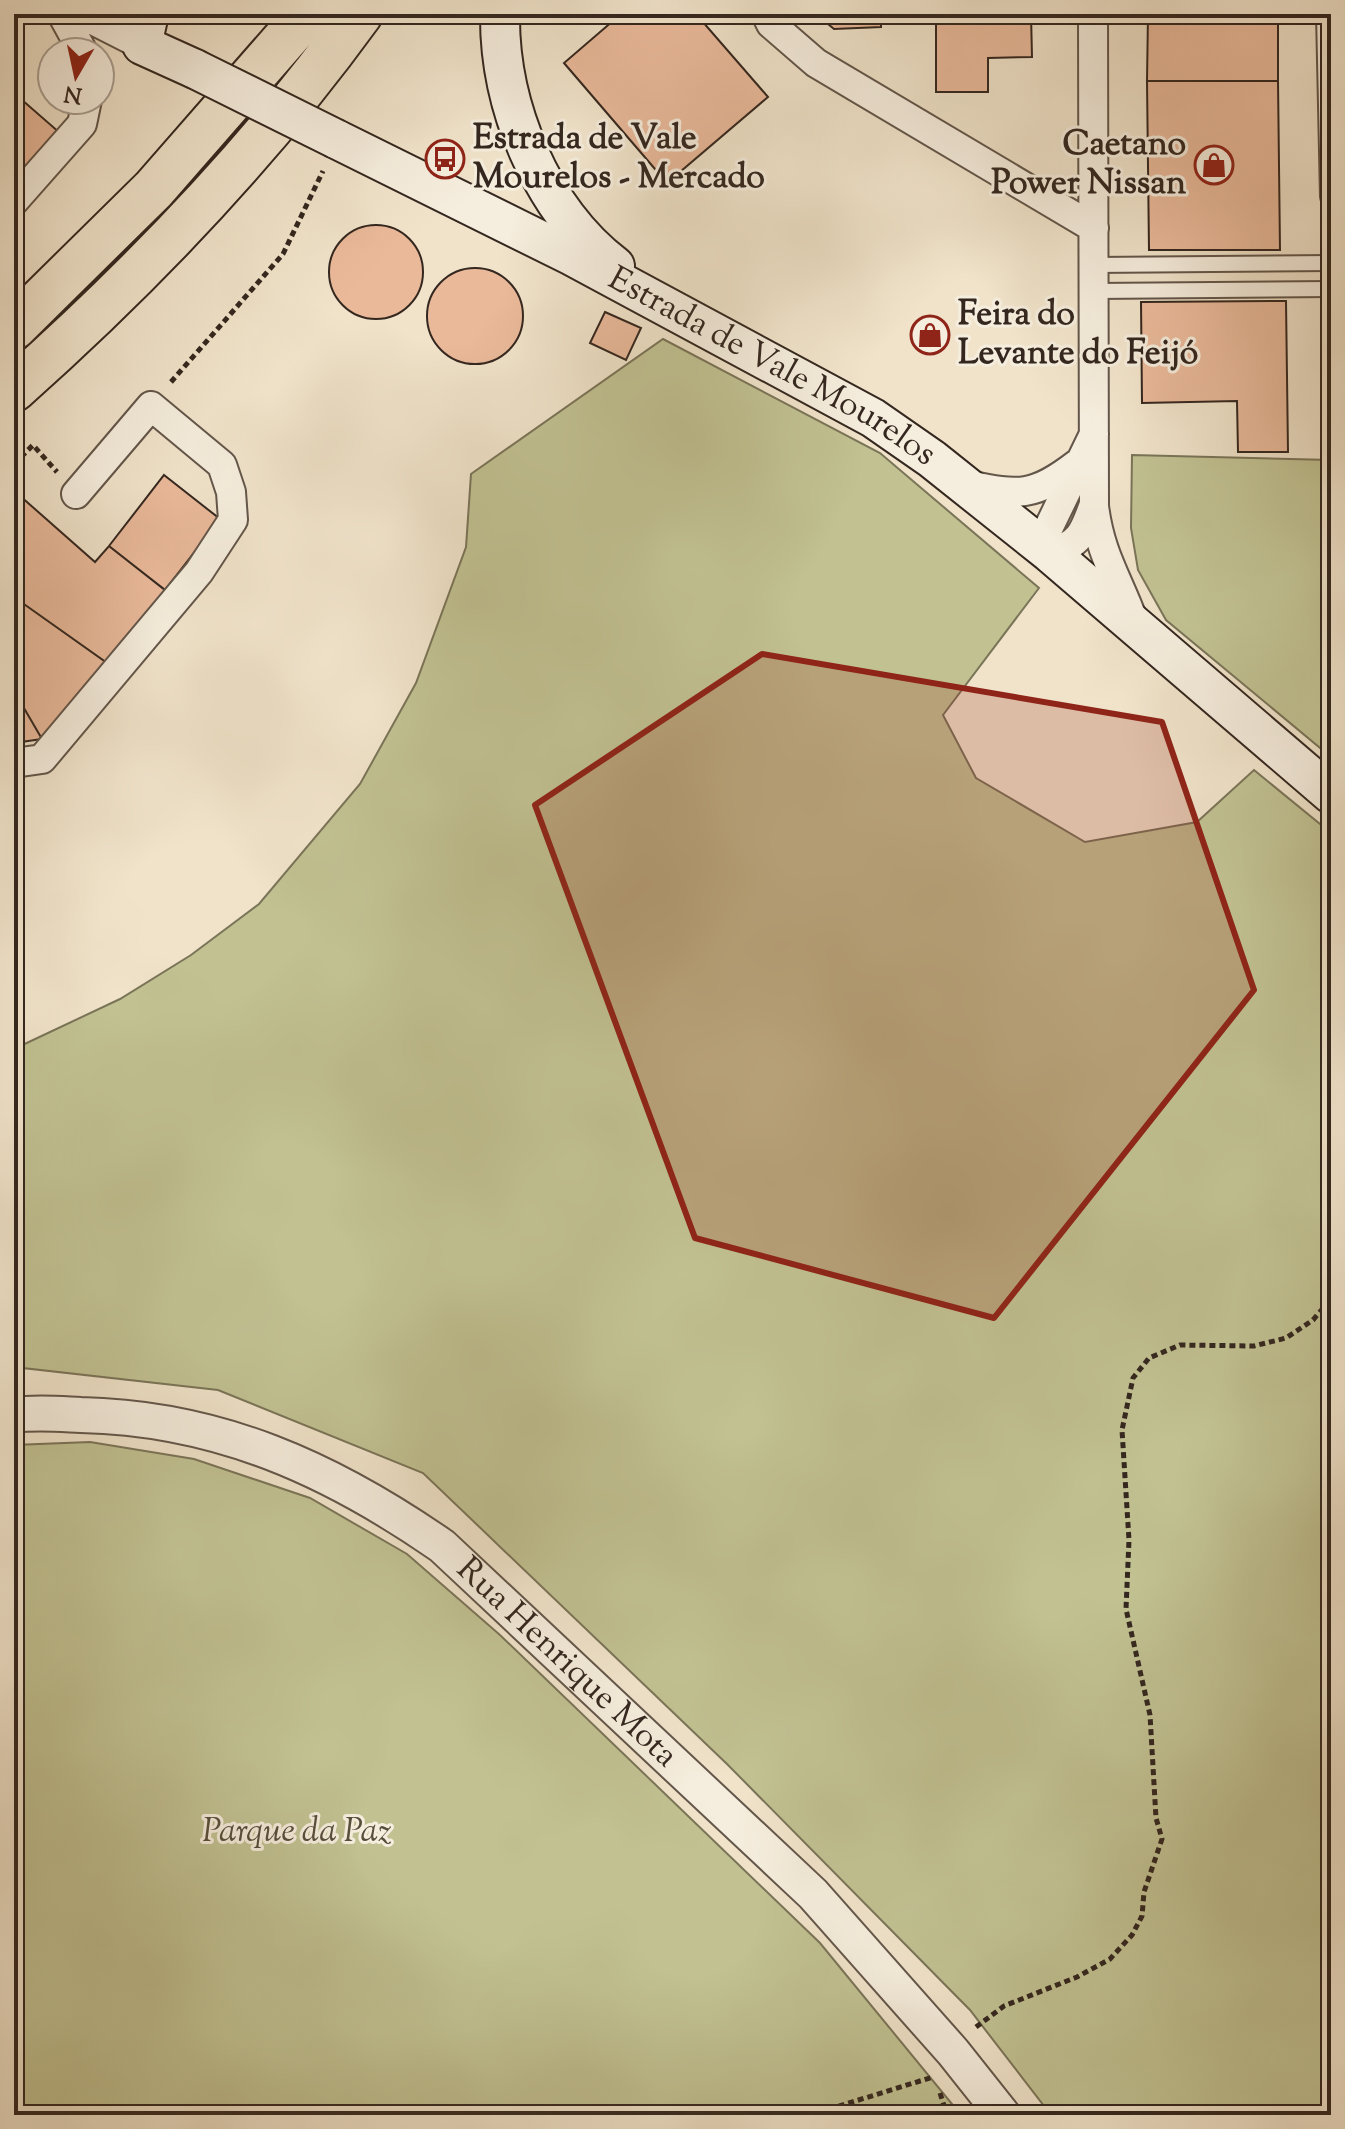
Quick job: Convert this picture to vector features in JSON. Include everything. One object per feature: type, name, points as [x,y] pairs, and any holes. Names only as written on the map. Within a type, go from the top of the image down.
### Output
[{"type":"main road","points":[[14,327],[154,189],[307,14]]},
{"type":"main road","points":[[14,389],[101,309],[206,202],[360,14]]},
{"type":"main road","points":[[500,14],[505,74],[517,116],[532,158],[562,208],[601,256],[700,323]]},
{"type":"main road","name":"Estrada de Vale Mourelos","points":[[145,29],[195,69],[331,151],[700,323],[873,418],[963,483],[1050,553],[1331,794]]},
{"type":"street","points":[[62,14],[74,36]]},
{"type":"street","points":[[81,14],[145,29]]},
{"type":"street","points":[[766,14],[771,24],[816,63],[1094,228]]},
{"type":"street","points":[[1093,14],[1094,504],[1098,537],[1107,567],[1136,629]]},
{"type":"street","points":[[14,201],[82,124],[84,116]]},
{"type":"street","points":[[14,763],[42,759],[199,572],[233,520],[231,492],[222,465],[151,406],[76,494]]},
{"type":"street","points":[[1094,434],[1046,533],[1050,553],[1069,548],[1084,530],[1094,504]]},
{"type":"street","points":[[963,483],[1011,495],[1041,490],[1080,461]]},
{"type":"street","name":"Rua Henrique Mota","points":[[14,1415],[112,1415],[197,1428],[254,1444],[310,1467],[380,1503],[442,1546],[813,1894],[1003,2115]]},
{"type":"lane","points":[[1324,14],[1328,197],[1331,197]]},
{"type":"lane","points":[[1094,278],[1331,263]]},
{"type":"lane","points":[[1094,278],[1331,289]]},
{"type":"path","points":[[151,406],[283,254],[331,151]]},
{"type":"path","points":[[14,464],[33,445],[76,494]]},
{"type":"path","points":[[980,2024],[1004,2006],[1077,1977],[1110,1959],[1132,1935],[1142,1916],[1144,1892],[1162,1839],[1156,1818],[1150,1715],[1143,1675],[1132,1648],[1126,1609],[1129,1540],[1122,1430],[1133,1378],[1149,1358],[1180,1345],[1254,1346],[1286,1338],[1313,1320],[1331,1299]]},
{"type":"path","points":[[810,2115],[937,2076]]},
{"type":"highlighted area","points":[[762,654],[1162,722],[1254,990],[994,1318],[695,1238],[535,805]]},
{"type":"green space","points":[[663,339],[880,453],[1039,588],[943,715],[976,778],[1085,842],[1197,822],[1254,770],[1331,833],[1331,2115],[1051,2115],[970,2010],[727,1764],[423,1473],[218,1390],[14,1367],[14,1049],[120,999],[191,955],[259,904],[360,784],[416,683],[466,547],[471,474]]},
{"type":"green space","points":[[1132,455],[1331,460],[1331,757],[1166,620],[1138,570],[1131,528]]},
{"type":"green space","name":"Parque da Paz","points":[[90,1442],[194,1459],[310,1498],[407,1554],[500,1635],[820,1943],[961,2115],[14,2115],[14,1445]]},
{"type":"building","points":[[621,14],[696,14],[768,97],[667,183],[564,63]]},
{"type":"building","points":[[816,14],[881,14],[881,27],[834,29]]},
{"type":"building","points":[[936,14],[1031,14],[1032,57],[988,58],[988,92],[936,92]]},
{"type":"building","points":[[1148,14],[1278,14],[1278,81],[1147,81]]},
{"type":"building","name":"Caetano Power Nissan","points":[[1147,81],[1278,81],[1280,250],[1149,250]]},
{"type":"building","points":[[14,93],[36,112],[36,116],[40,116],[60,133],[14,188]]},
{"type":"building","points":[[376,225],[394,228],[409,239],[420,254],[423,272],[420,290],[409,305],[394,316],[376,319],[358,316],[343,305],[332,290],[329,272],[332,254],[343,239],[358,228]]},
{"type":"building","points":[[475,268],[493,271],[509,282],[520,298],[523,316],[520,334],[509,350],[493,361],[475,364],[457,361],[441,350],[430,334],[427,316],[430,298],[441,282],[457,271]]},
{"type":"building","points":[[1286,301],[1288,452],[1238,452],[1237,401],[1142,403],[1141,302]]},
{"type":"building","points":[[605,312],[641,328],[626,360],[590,343]]},
{"type":"building","points":[[164,475],[220,519],[165,590],[109,546]]},
{"type":"building","points":[[19,495],[95,562],[109,546],[165,590],[107,663],[14,597],[14,501]]},
{"type":"building","points":[[14,597],[107,663],[42,739],[14,691]]},
{"type":"building","points":[[14,691],[42,739],[14,743]]},
{"type":"place","name":"Estrada de Vale Mourelos - Mercado","points":[[445,159]]},
{"type":"place","name":"Caetano Power Nissan","points":[[1214,165]]},
{"type":"place","name":"Feira do Levante do Feijó","points":[[930,335]]}]
